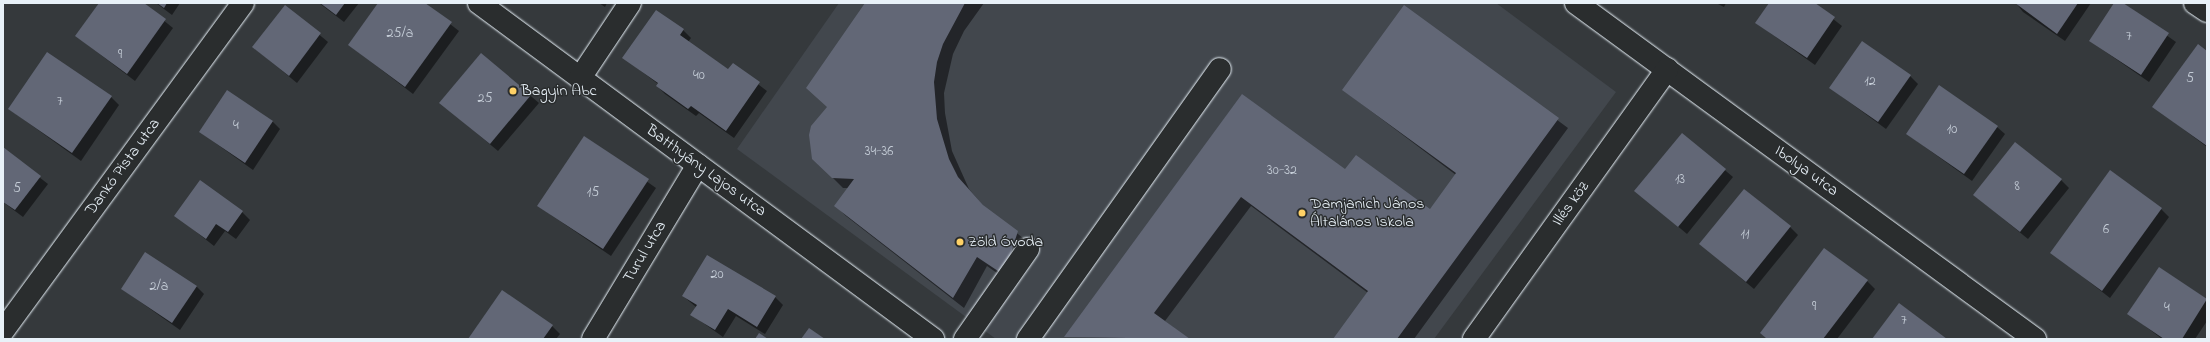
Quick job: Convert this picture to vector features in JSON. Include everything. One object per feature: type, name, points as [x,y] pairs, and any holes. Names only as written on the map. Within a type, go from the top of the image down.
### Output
[{"type":"street","name":"Dankó Pista utca","points":[[3,331],[243,3]]},
{"type":"street","name":"Batthyány Lajos utca","points":[[478,3],[933,339]]},
{"type":"street","points":[[580,78],[630,3]]},
{"type":"street","name":"Ibolya utca","points":[[1576,3],[2034,339]]},
{"type":"street","points":[[2195,3],[2207,11]]},
{"type":"street","points":[[1028,339],[1220,69]]},
{"type":"street","name":"Illés köz","points":[[1474,339],[1667,69]]},
{"type":"street","name":"Turul utca","points":[[593,339],[698,165]]},
{"type":"street","points":[[965,339],[1028,249]]},
{"type":"shaded area","name":"Damjanich János Általános Iskola","points":[[839,3],[1496,3],[1616,92],[1434,339],[996,339],[737,149]]},
{"type":"building","points":[[99,3],[144,3],[166,19],[127,74],[75,36]]},
{"type":"building","points":[[157,3],[167,3],[164,8]]},
{"type":"building","points":[[320,3],[345,3],[336,15]]},
{"type":"building","points":[[378,3],[425,3],[452,22],[405,87],[348,45]]},
{"type":"building","points":[[865,3],[965,3],[943,44],[937,62],[934,82],[937,119],[949,159],[958,177],[983,205],[1018,231],[1004,275],[977,257],[953,298],[834,206],[854,179],[832,178],[812,159],[809,135],[811,126],[827,107],[806,88]]},
{"type":"building","points":[[1769,3],[1815,3],[1835,17],[1807,58],[1755,23]]},
{"type":"building","points":[[2015,3],[2078,3],[2057,34]]},
{"type":"building","points":[[2114,3],[2123,3],[2169,33],[2141,75],[2089,41]]},
{"type":"building","points":[[285,5],[321,33],[289,76],[252,47]]},
{"type":"building","points":[[1404,5],[1559,118],[1397,339],[1333,339],[1368,291],[1241,197],[1154,313],[1190,339],[1064,337],[1242,94],[1345,169],[1356,155],[1430,209],[1456,173],[1342,90]]},
{"type":"building","points":[[656,10],[684,29],[680,35],[728,69],[733,63],[760,82],[726,131],[691,106],[688,109],[656,86],[658,83],[622,58]]},
{"type":"building","points":[[1862,41],[1911,75],[1878,122],[1829,88]]},
{"type":"building","points":[[2198,44],[2207,51],[2207,146],[2152,107]]},
{"type":"building","points":[[47,52],[112,96],[72,153],[8,109]]},
{"type":"building","points":[[481,53],[531,95],[490,144],[439,103]]},
{"type":"building","points":[[1939,85],[1998,126],[1964,174],[1906,134]]},
{"type":"building","points":[[227,90],[273,121],[245,163],[199,132]]},
{"type":"building","points":[[1682,133],[1726,169],[1678,227],[1634,191]]},
{"type":"building","points":[[584,136],[649,179],[603,249],[537,206]]},
{"type":"building","points":[[2015,142],[2062,179],[2020,232],[1973,195]]},
{"type":"building","points":[[3,147],[41,176],[15,210],[3,202]]},
{"type":"building","points":[[2110,170],[2162,208],[2102,291],[2050,253]]},
{"type":"building","points":[[200,180],[243,211],[228,232],[216,224],[206,239],[174,216]]},
{"type":"building","points":[[1744,189],[1791,226],[1746,282],[1699,244]]},
{"type":"building","points":[[1824,248],[1868,280],[1823,339],[1767,339],[1760,333]]},
{"type":"building","points":[[145,252],[197,286],[172,323],[121,289]]},
{"type":"building","points":[[707,255],[776,296],[757,327],[728,309],[715,330],[690,315],[697,305],[682,296]]},
{"type":"building","points":[[2159,267],[2207,299],[2182,339],[2164,339],[2127,314]]},
{"type":"building","points":[[502,290],[553,325],[543,339],[468,339]]},
{"type":"building","points":[[1899,303],[1947,339],[1872,339]]},
{"type":"building","points":[[809,328],[825,339],[801,339]]},
{"type":"building","points":[[759,333],[768,339],[755,339]]},
{"type":"place","name":"Bagyin Abc","points":[[513,91]]},
{"type":"place","name":"Damjanich János Általános Iskola","points":[[1302,213]]},
{"type":"place","name":"Zöld Óvoda","points":[[960,242]]}]
